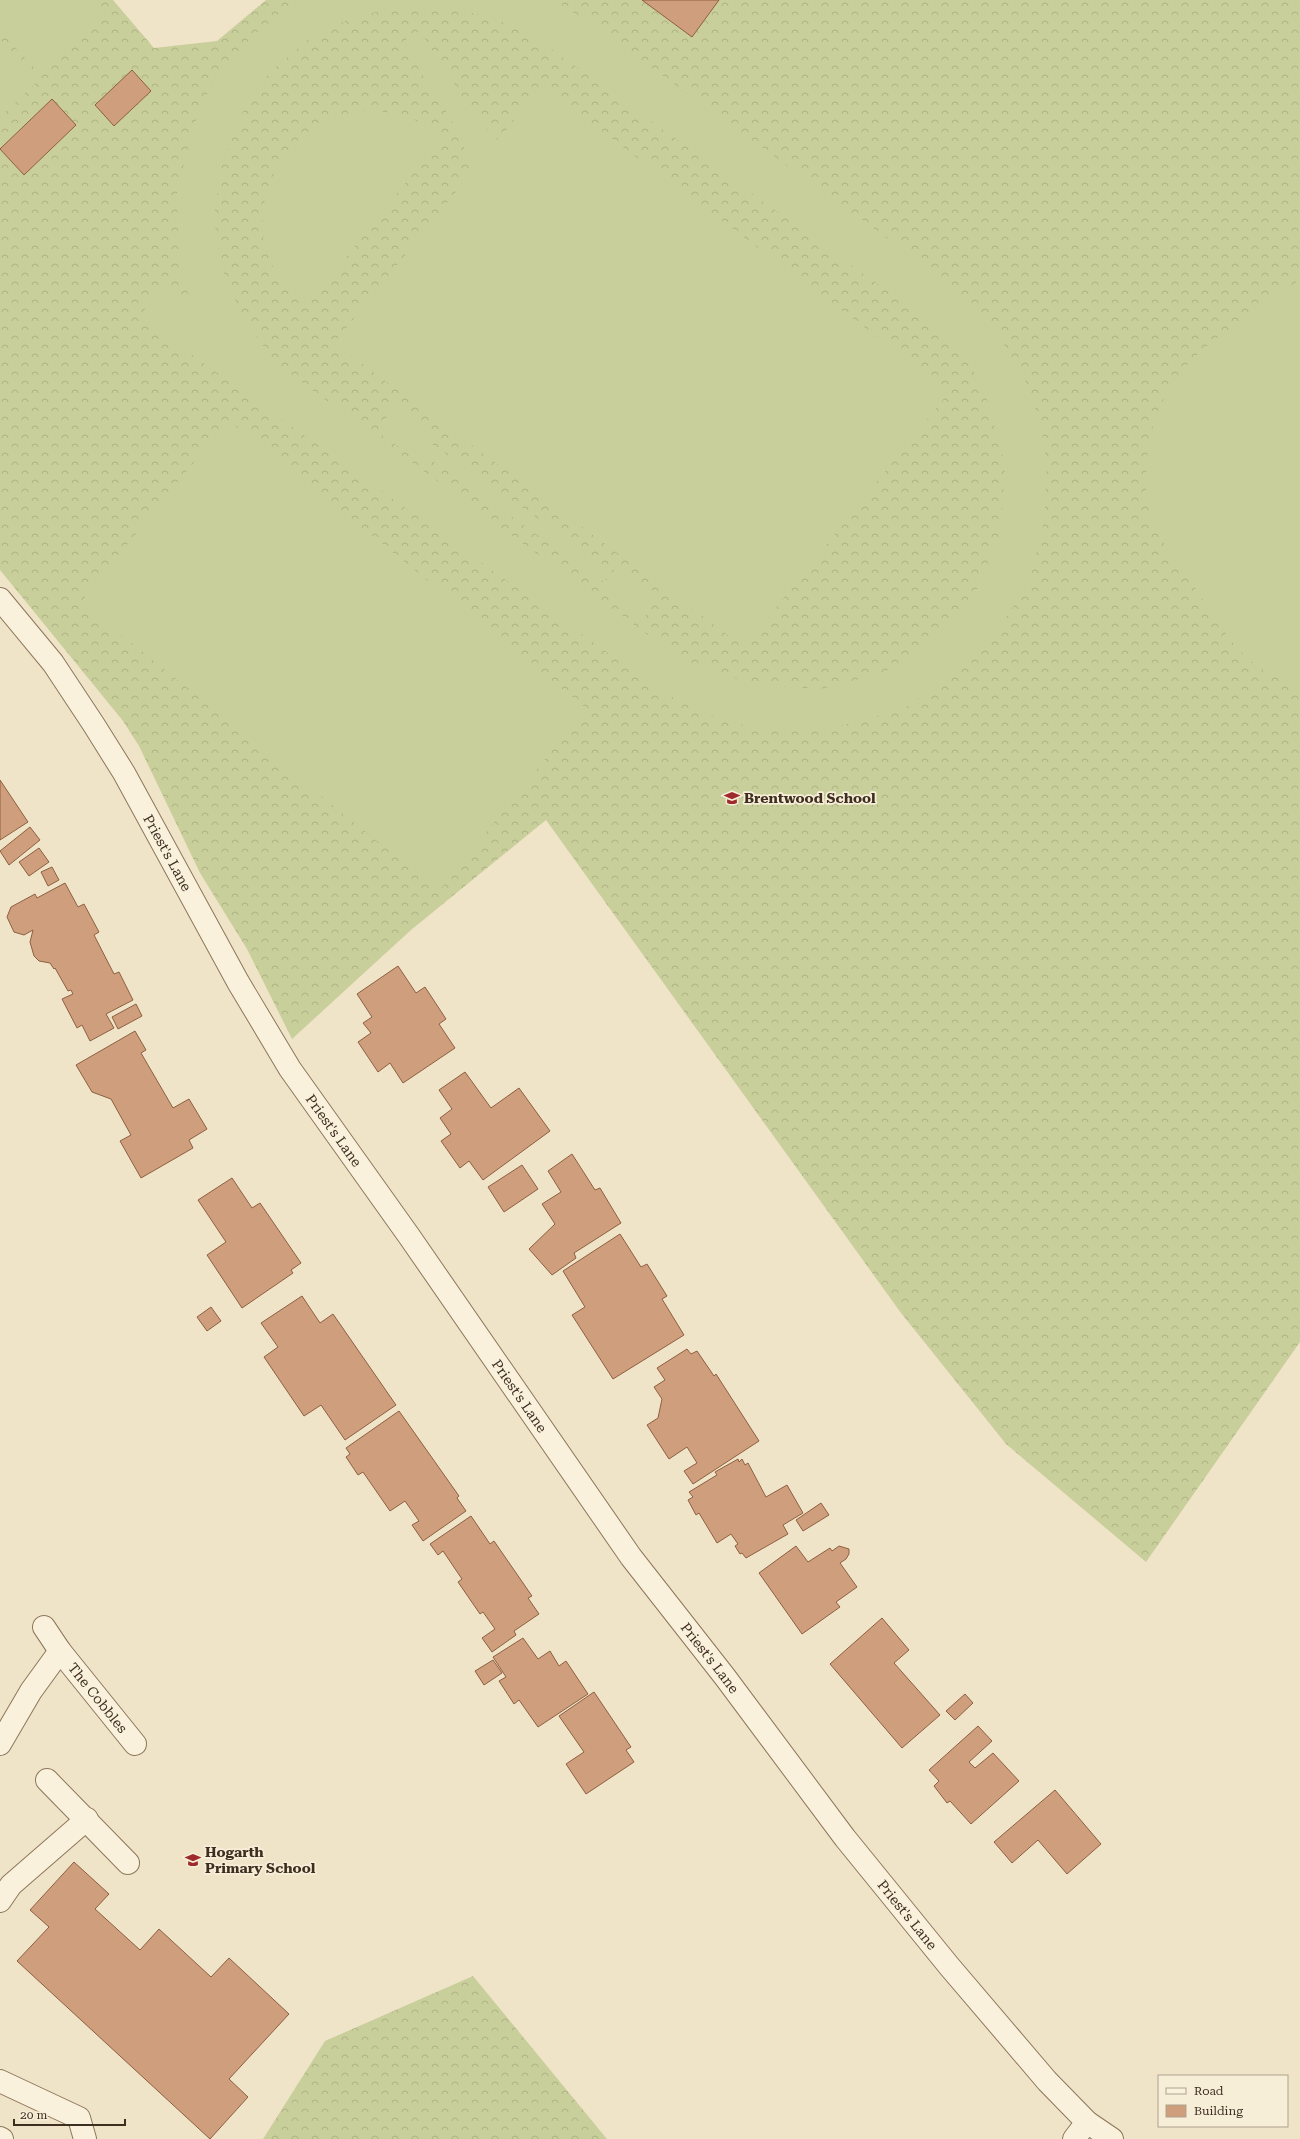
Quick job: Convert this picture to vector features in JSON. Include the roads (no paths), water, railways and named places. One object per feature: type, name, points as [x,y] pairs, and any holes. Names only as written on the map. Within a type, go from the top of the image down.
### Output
[{"type":"street","name":"Priest's Lane","points":[[0,599],[53,663],[127,778],[238,982],[287,1064],[409,1236],[466,1321],[631,1557],[725,1677],[845,1838],[973,1995],[1047,2080],[1080,2131],[1112,2139]]},
{"type":"street","name":"The Cobbles","points":[[44,1627],[60,1651],[135,1744]]},
{"type":"street","name":"The Cobbles","points":[[0,1744],[31,1691],[60,1651]]},
{"type":"street","points":[[47,1780],[128,1863]]},
{"type":"street","points":[[0,1901],[11,1885],[86,1819]]},
{"type":"street","points":[[0,2081],[79,2118],[85,2139]]},
{"type":"place","name":"Brentwood School","points":[[732,798]]},
{"type":"place","name":"Hogarth Primary School","points":[[193,1860]]}]
